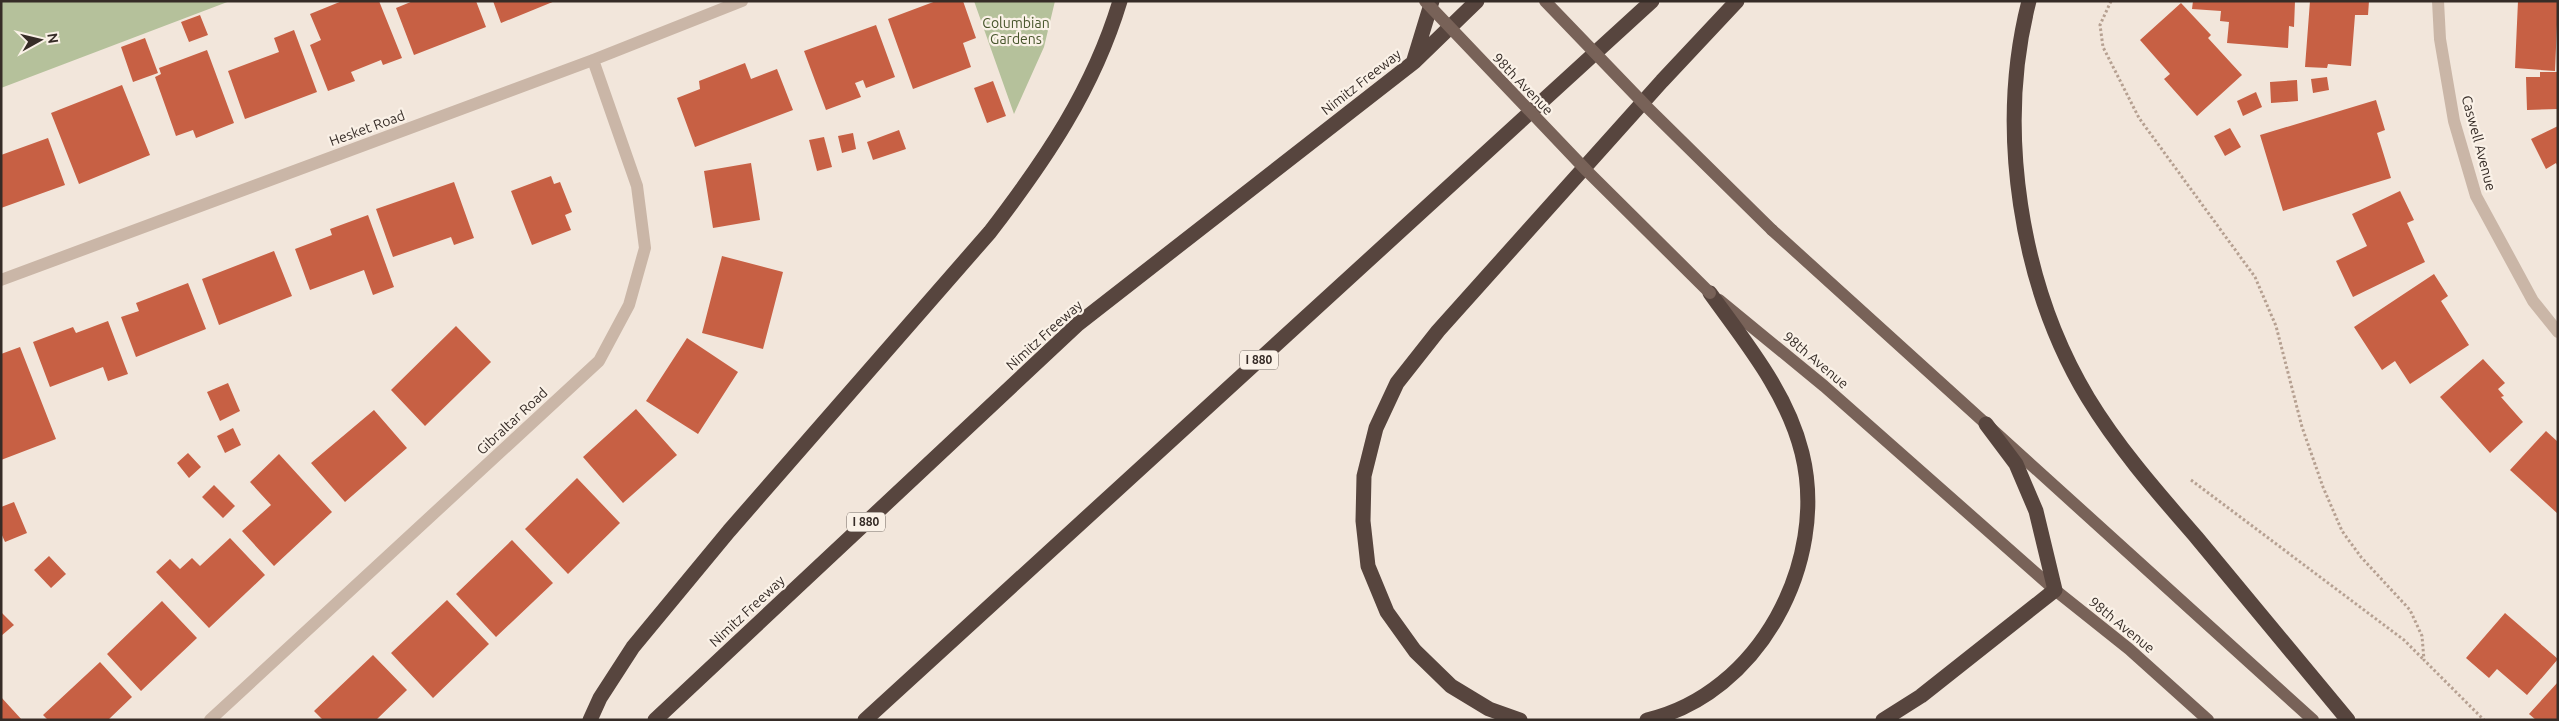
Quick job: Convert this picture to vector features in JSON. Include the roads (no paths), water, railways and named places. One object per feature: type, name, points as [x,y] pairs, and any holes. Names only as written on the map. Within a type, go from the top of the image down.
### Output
[{"type":"highway","points":[[590,720],[600,698],[633,647],[729,531],[990,232],[1027,185],[1061,133],[1088,85],[1109,36],[1120,1]]},
{"type":"highway","points":[[1414,62],[1432,1]]},
{"type":"highway","name":"Nimitz Freeway","points":[[655,720],[1078,324],[1414,62],[1477,1]]},
{"type":"highway","name":"I 880","points":[[865,720],[1652,1]]},
{"type":"highway","points":[[1520,720],[1489,709],[1451,686],[1415,652],[1387,612],[1368,566],[1362,521],[1364,476],[1376,428],[1396,382],[1438,331],[1662,81],[1737,1]]},
{"type":"highway","points":[[2029,1],[2018,63],[2015,113],[2022,214],[2032,262],[2046,308],[2066,354],[2087,396],[2127,456],[2348,720]]},
{"type":"highway","points":[[1647,720],[1698,700],[1733,675],[1764,639],[1787,598],[1803,550],[1808,502],[1802,453],[1786,410],[1764,369],[1710,292]]},
{"type":"highway","points":[[1883,720],[1921,696],[2055,590],[2036,511],[2016,464],[1986,424]]},
{"type":"main road","name":"98th Avenue","points":[[1425,1],[1587,171],[1710,292],[1824,386],[2055,590],[2129,649],[2208,720]]},
{"type":"main road","points":[[1545,1],[1648,108],[1772,230],[2313,720]]},
{"type":"street","name":"Hesket Road","points":[[1,280],[593,60],[742,1]]},
{"type":"street","name":"Caswell Avenue","points":[[2438,1],[2440,38],[2454,121],[2476,196],[2533,300],[2558,332]]},
{"type":"street","name":"Gibraltar Road","points":[[210,720],[599,361],[629,305],[645,248],[637,186],[593,60]]},
{"type":"park label","name":"Columbian Gardens","points":[[1016,32]]}]
